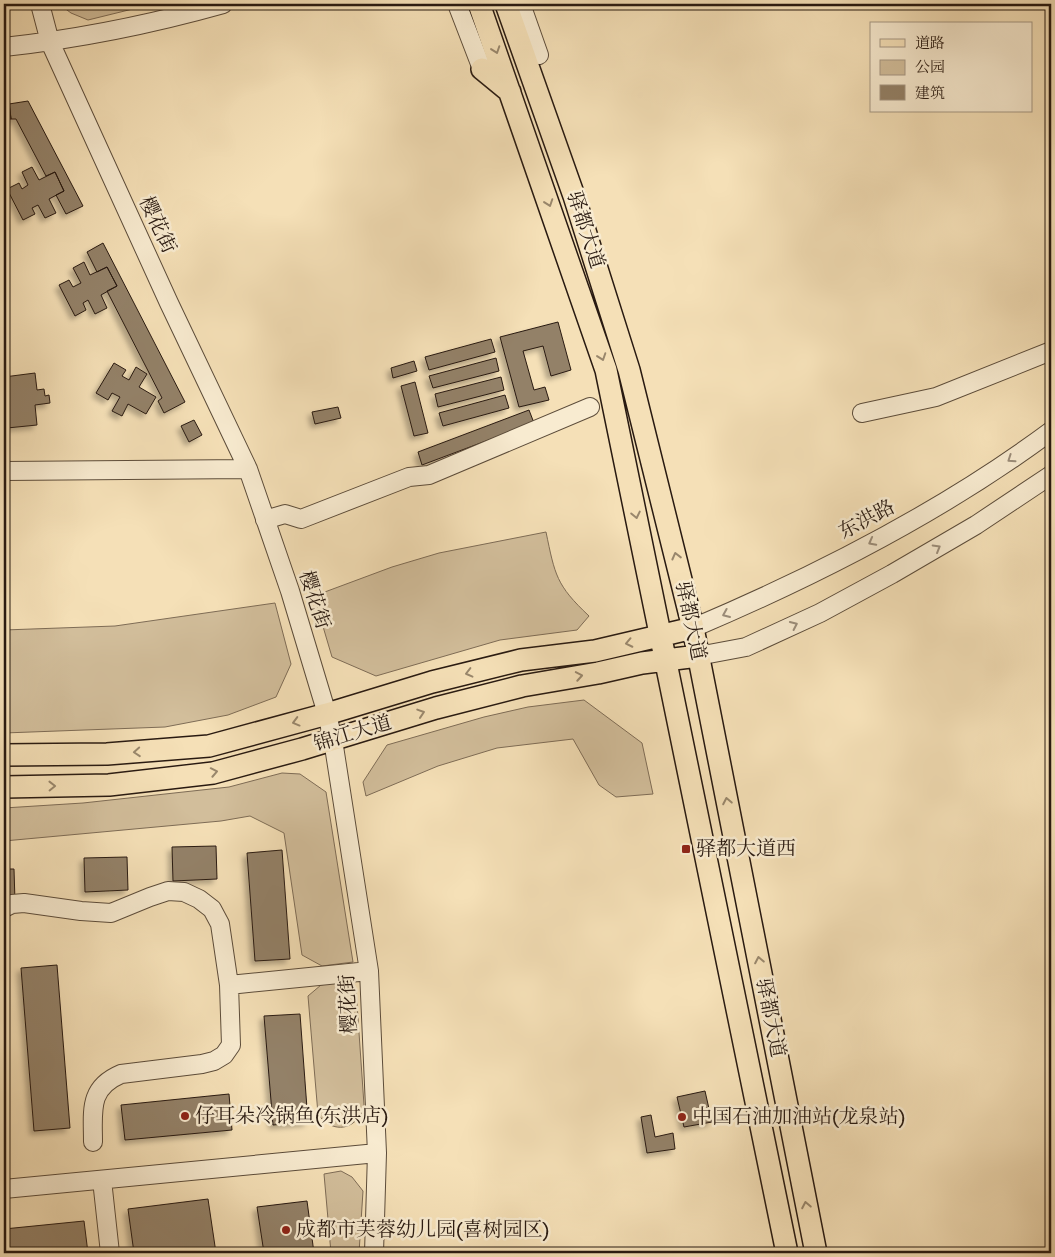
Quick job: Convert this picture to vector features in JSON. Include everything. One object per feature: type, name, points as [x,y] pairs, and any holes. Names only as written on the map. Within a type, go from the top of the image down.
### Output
[{"type":"main road","name":"驿都大道","points":[[479,4],[606,370],[787,1253]]},
{"type":"main road","name":"驿都大道","points":[[506,4],[574,196],[629,370],[693,628],[816,1253]]},
{"type":"main road","points":[[533,80],[539,55]]},
{"type":"main road","points":[[482,69],[510,92]]},
{"type":"main road","name":"锦江大道","points":[[4,755],[107,754],[210,746],[328,714],[432,682],[521,660],[595,651],[693,628]]},
{"type":"main road","name":"锦江大道","points":[[4,786],[109,785],[213,773],[333,740],[436,708],[513,689],[666,659],[698,656]]},
{"type":"street","name":"樱花街","points":[[40,4],[50,42],[165,294],[248,469],[290,591],[328,714],[369,970],[377,1153],[374,1253]]},
{"type":"street","points":[[4,47],[50,42],[186,14],[223,4]]},
{"type":"street","points":[[457,4],[482,69]]},
{"type":"street","points":[[521,4],[539,55]]},
{"type":"street","points":[[862,413],[936,397],[1051,351]]},
{"type":"street","points":[[265,520],[285,514],[301,519],[409,477],[429,475],[590,407]]},
{"type":"street","name":"东洪路","points":[[693,628],[763,598],[870,544],[959,494],[1051,431]]},
{"type":"street","points":[[4,471],[248,469]]},
{"type":"street","points":[[698,656],[746,647],[820,613],[976,525],[1051,475]]},
{"type":"street","points":[[4,908],[12,904],[24,903],[111,913],[150,896],[168,891],[184,892],[200,899],[212,909],[220,924],[229,985],[231,1045],[224,1055],[214,1061],[121,1074],[110,1078],[102,1086],[94,1101],[93,1142]]},
{"type":"street","points":[[229,985],[369,970]]},
{"type":"street","points":[[4,1189],[377,1153]]},
{"type":"street","points":[[102,1180],[110,1253]]},
{"type":"green space","points":[[59,4],[153,4],[88,20],[71,13]]},
{"type":"green space","points":[[546,532],[558,578],[570,596],[589,616],[577,630],[500,640],[376,676],[332,657],[314,596],[392,567],[439,553]]},
{"type":"green space","points":[[275,603],[291,664],[276,697],[228,715],[165,727],[4,733],[4,630],[115,626]]},
{"type":"green space","points":[[584,700],[642,743],[653,794],[616,797],[599,785],[573,739],[497,748],[438,766],[366,796],[363,782],[387,745],[484,717],[528,707]]},
{"type":"green space","points":[[282,773],[300,774],[326,792],[353,962],[322,966],[302,955],[284,833],[250,816],[221,821],[4,841],[4,808],[83,803],[229,787]]},
{"type":"green space","points":[[350,980],[356,989],[364,1105],[361,1114],[354,1122],[338,1127],[327,1123],[318,1114],[308,996],[321,985]]},
{"type":"green space","points":[[341,1171],[352,1177],[363,1191],[359,1253],[331,1253],[324,1174]]},
{"type":"building","points":[[4,100],[9,100],[11,119],[4,120]]},
{"type":"building","points":[[28,101],[83,206],[66,214],[56,195],[64,191],[55,172],[46,176],[16,119],[11,119],[9,104]]},
{"type":"building","points":[[32,167],[39,180],[55,172],[64,191],[49,199],[56,213],[45,218],[38,205],[32,208],[35,214],[23,220],[7,189],[19,183],[22,189],[28,185],[22,172]]},
{"type":"building","points":[[103,243],[185,402],[164,413],[158,401],[162,398],[107,291],[117,286],[107,267],[97,272],[87,252]]},
{"type":"building","points":[[84,262],[90,275],[107,267],[117,286],[101,295],[107,308],[95,314],[88,300],[83,303],[86,310],[75,316],[59,285],[69,280],[73,287],[81,283],[73,268]]},
{"type":"building","points":[[558,322],[571,370],[551,376],[543,346],[523,351],[534,390],[545,387],[549,400],[519,407],[500,337]]},
{"type":"building","points":[[491,339],[495,352],[429,370],[425,357]]},
{"type":"building","points":[[496,358],[499,371],[433,388],[429,376]]},
{"type":"building","points":[[414,361],[417,371],[393,378],[391,368]]},
{"type":"building","points":[[114,363],[126,370],[122,376],[129,380],[136,367],[147,374],[139,387],[156,397],[146,414],[128,404],[122,416],[112,411],[120,397],[112,393],[108,400],[96,393]]},
{"type":"building","points":[[35,373],[37,390],[44,389],[45,396],[49,395],[50,403],[35,405],[37,425],[7,428],[4,408],[4,377]]},
{"type":"building","points":[[501,377],[504,390],[438,407],[435,394]]},
{"type":"building","points":[[415,382],[428,433],[414,436],[401,386]]},
{"type":"building","points":[[505,395],[509,408],[443,426],[439,413]]},
{"type":"building","points":[[338,407],[341,418],[315,424],[312,412]]},
{"type":"building","points":[[529,410],[534,423],[422,465],[418,452]]},
{"type":"building","points":[[194,420],[202,435],[189,442],[181,426]]},
{"type":"building","points":[[216,846],[217,879],[173,881],[172,847]]},
{"type":"building","points":[[282,850],[290,959],[255,961],[247,853]]},
{"type":"building","points":[[127,857],[128,890],[85,892],[84,858]]},
{"type":"building","points":[[4,869],[14,869],[15,902],[4,903]]},
{"type":"building","points":[[57,965],[70,1128],[34,1131],[21,968]]},
{"type":"building","points":[[300,1014],[308,1122],[273,1125],[264,1016]]},
{"type":"building","points":[[705,1091],[712,1122],[684,1127],[677,1097]]},
{"type":"building","points":[[229,1094],[232,1130],[125,1140],[121,1105]]},
{"type":"building","points":[[651,1115],[655,1137],[673,1133],[675,1149],[647,1153],[641,1117]]},
{"type":"building","points":[[208,1199],[216,1253],[134,1253],[128,1209]]},
{"type":"building","name":"成都市芙蓉幼儿园(喜树园区)","points":[[307,1201],[314,1253],[264,1253],[257,1207]]},
{"type":"building","points":[[84,1221],[88,1253],[61,1253],[61,1248],[4,1253],[4,1229]]},
{"type":"place","name":"驿都大道西","points":[[686,849]]},
{"type":"place","name":"仔耳朵冷锅鱼(东洪店)","points":[[185,1116]]},
{"type":"place","name":"中国石油加油站(龙泉站)","points":[[682,1117]]},
{"type":"place","name":"成都市芙蓉幼儿园(喜树园区)","points":[[286,1230]]}]
